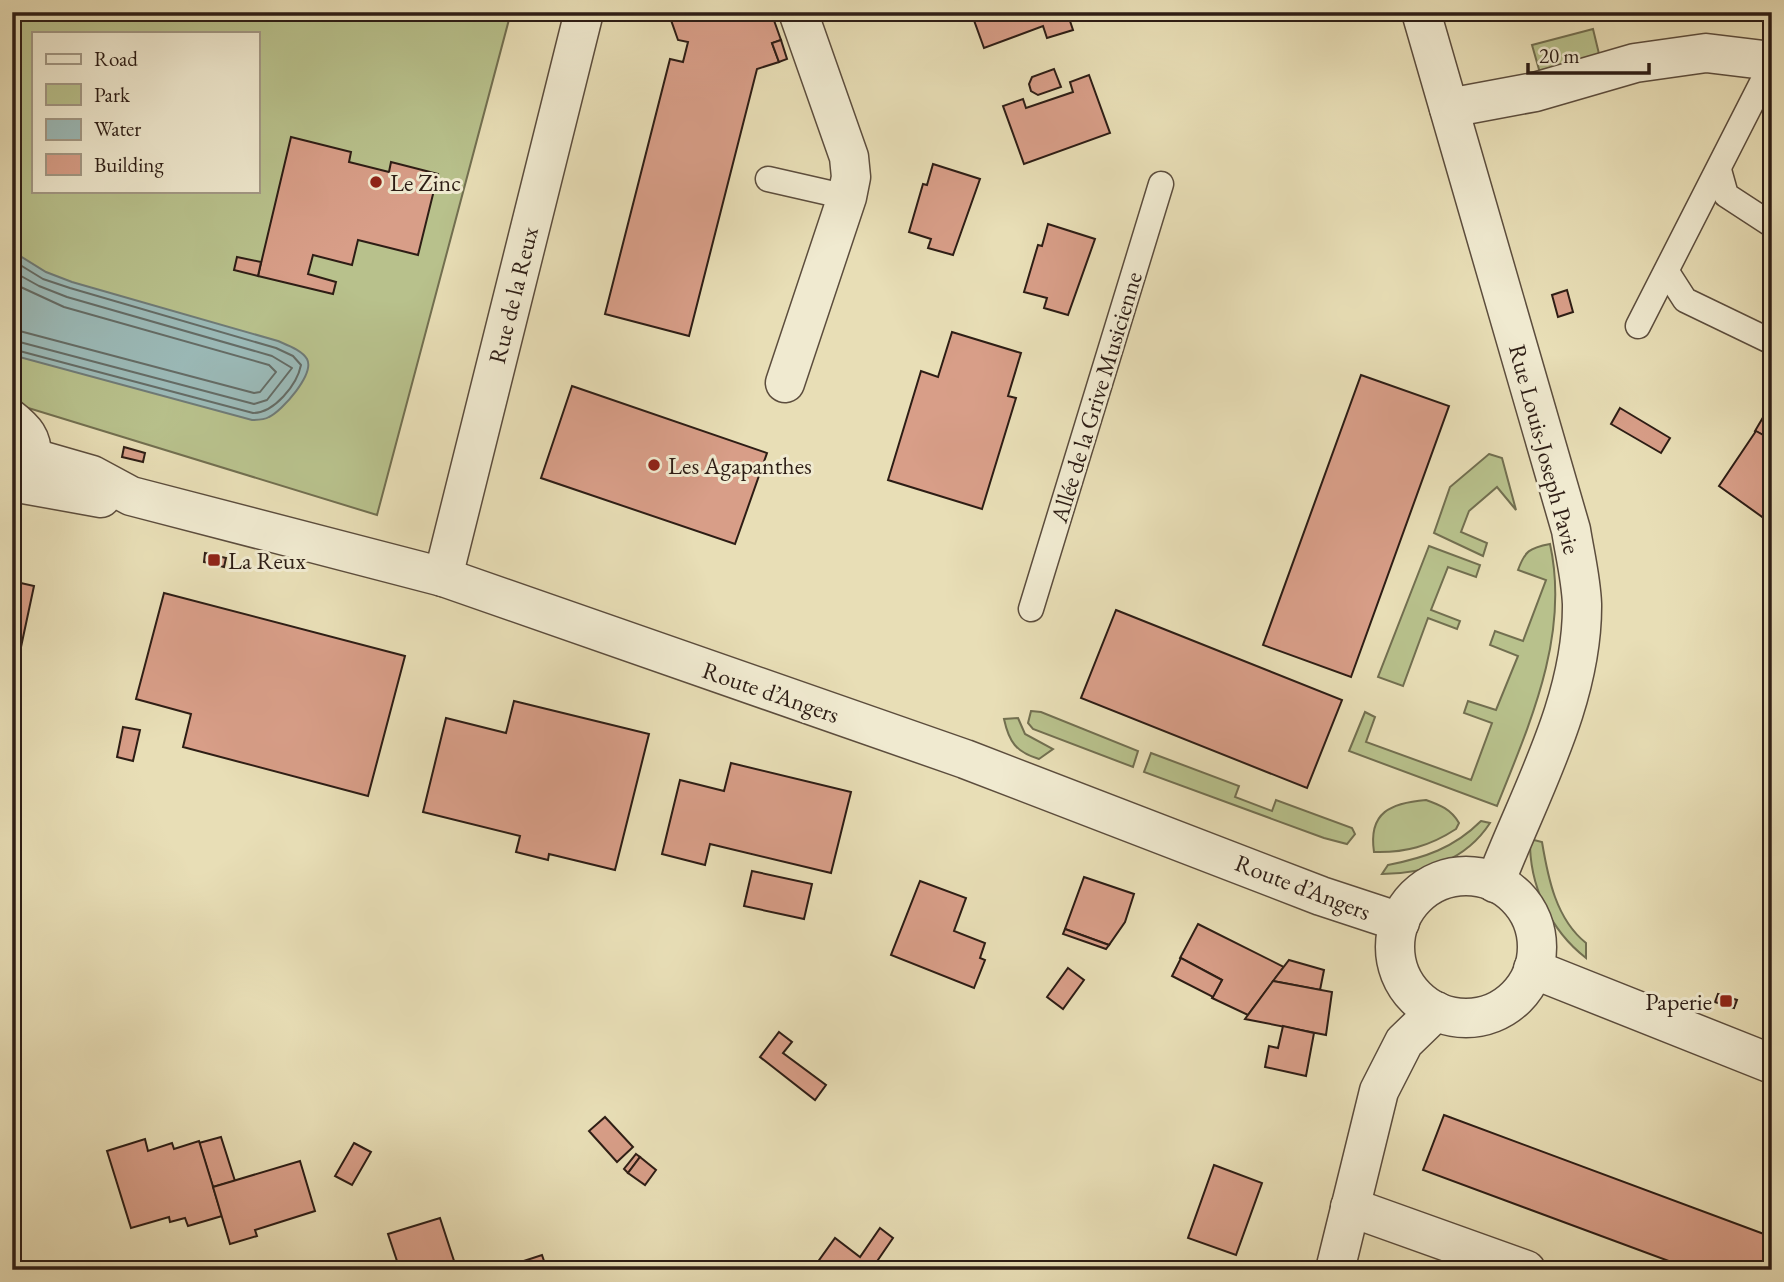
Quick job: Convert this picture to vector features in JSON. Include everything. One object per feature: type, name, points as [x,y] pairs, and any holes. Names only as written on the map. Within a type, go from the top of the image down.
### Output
[{"type":"street","name":"Rue de la Reux","points":[[443,578],[584,12]]},
{"type":"street","points":[[785,383],[847,197],[850,177],[849,157],[798,12]]},
{"type":"street","name":"Rue Louis-Joseph Pavie","points":[[1421,12],[1571,530],[1582,603],[1573,670],[1560,720],[1539,782],[1495,883]]},
{"type":"street","points":[[1449,108],[1535,92],[1634,63],[1706,53],[1772,62]]},
{"type":"street","name":"Route d’Angers","points":[[21,465],[92,475],[131,496],[443,578],[965,759],[1345,905],[1400,922]]},
{"type":"street","points":[[1465,877],[1495,883],[1520,901],[1531,918],[1537,949],[1533,969],[1517,997],[1499,1009],[1468,1017],[1436,1011],[1412,992],[1401,974],[1395,943],[1400,922],[1417,896],[1444,880],[1465,877]]},
{"type":"street","points":[[1533,969],[1772,1064]]},
{"type":"street","points":[[1335,1270],[1379,1091],[1404,1042],[1436,1011]]},
{"type":"street","points":[[1350,1207],[1526,1270]]},
{"type":"lane","points":[[1638,326],[1772,62]]},
{"type":"lane","points":[[1719,170],[1726,195],[1772,225]]},
{"type":"lane","points":[[768,178],[847,197]]},
{"type":"lane","name":"Allée de la Grive Musicienne","points":[[1031,609],[1161,184]]},
{"type":"lane","points":[[1667,272],[1685,300],[1768,340]]},
{"type":"lane","points":[[12,411],[31,425],[37,437],[21,465]]},
{"type":"green space","points":[[12,12],[511,12],[377,515],[12,403]]},
{"type":"green space","points":[[1593,29],[1600,58],[1540,73],[1532,45]]},
{"type":"green space","points":[[1489,454],[1502,458],[1516,510],[1497,487],[1469,511],[1461,532],[1487,543],[1483,556],[1434,533],[1450,487]]},
{"type":"green space","points":[[1550,544],[1555,578],[1551,645],[1534,711],[1497,806],[1349,751],[1365,712],[1375,717],[1366,742],[1471,780],[1492,723],[1464,713],[1468,701],[1496,710],[1518,656],[1490,645],[1495,631],[1523,641],[1546,580],[1518,570],[1529,551]]},
{"type":"green space","points":[[1429,546],[1480,565],[1476,577],[1448,567],[1431,610],[1460,621],[1457,629],[1428,618],[1403,686],[1378,677]]},
{"type":"green space","points":[[1031,711],[1041,712],[1138,751],[1133,767],[1033,729],[1028,723]]},
{"type":"green space","points":[[1018,718],[1025,734],[1053,749],[1039,759],[1019,749],[1008,734],[1004,719]]},
{"type":"green space","points":[[1151,753],[1239,786],[1235,797],[1272,811],[1276,800],[1352,828],[1355,834],[1347,844],[1324,838],[1144,772]]},
{"type":"green space","points":[[1426,800],[1449,811],[1459,823],[1456,829],[1417,847],[1374,852],[1375,827],[1385,812],[1402,804]]},
{"type":"green space","points":[[1481,821],[1490,823],[1469,847],[1457,855],[1429,868],[1382,874],[1388,865],[1414,859],[1449,845]]},
{"type":"green space","points":[[1530,839],[1542,842],[1555,897],[1567,922],[1586,943],[1586,958],[1562,934],[1544,905],[1533,873]]},
{"type":"water","points":[[12,251],[46,272],[72,282],[278,341],[305,356],[308,366],[306,374],[289,400],[275,413],[265,419],[252,420],[12,355]]},
{"type":"building","points":[[693,12],[771,12],[781,40],[772,43],[779,62],[757,69],[689,336],[605,314],[670,59],[683,62],[688,42],[678,40],[671,20]]},
{"type":"building","points":[[825,12],[848,12],[828,20]]},
{"type":"building","points":[[971,12],[1067,12],[1073,30],[1047,38],[1043,26],[984,48]]},
{"type":"building","points":[[781,40],[787,59],[779,62],[772,43]]},
{"type":"building","points":[[1054,69],[1061,87],[1038,95],[1031,91],[1029,84],[1032,77]]},
{"type":"building","points":[[1089,75],[1110,133],[1024,164],[1003,106],[1023,99],[1026,108],[1073,92],[1070,82]]},
{"type":"building","points":[[291,137],[351,152],[349,162],[389,172],[391,162],[438,174],[418,255],[358,240],[352,265],[313,255],[308,274],[336,282],[333,294],[258,276]]},
{"type":"building","points":[[933,164],[980,179],[953,255],[928,248],[931,239],[909,232],[923,184],[927,185]]},
{"type":"building","points":[[1048,224],[1095,239],[1068,315],[1044,308],[1047,298],[1024,292],[1038,245],[1042,246]]},
{"type":"building","points":[[237,257],[261,262],[258,276],[234,270]]},
{"type":"building","points":[[1567,290],[1573,312],[1558,317],[1552,295]]},
{"type":"building","points":[[952,332],[1021,353],[1008,396],[1016,398],[982,509],[888,480],[921,371],[938,377]]},
{"type":"building","points":[[1361,375],[1449,406],[1351,677],[1263,645]]},
{"type":"building","name":"Les Agapanthes","points":[[572,386],[767,453],[735,544],[541,478]]},
{"type":"building","points":[[1772,402],[1772,440],[1755,431]]},
{"type":"building","points":[[1620,408],[1670,438],[1661,453],[1611,424]]},
{"type":"building","points":[[1756,431],[1772,440],[1772,524],[1719,486]]},
{"type":"building","points":[[124,447],[145,453],[143,462],[122,457]]},
{"type":"building","points":[[205,553],[226,558],[224,567],[204,562]]},
{"type":"building","points":[[12,581],[34,586],[18,661],[12,660]]},
{"type":"building","points":[[164,593],[405,656],[368,796],[183,747],[191,714],[136,699]]},
{"type":"building","points":[[1116,610],[1342,700],[1307,788],[1081,698]]},
{"type":"building","points":[[514,701],[649,734],[615,870],[549,854],[548,860],[516,852],[520,836],[423,812],[446,718],[506,733]]},
{"type":"building","points":[[123,727],[140,730],[133,761],[117,757]]},
{"type":"building","points":[[731,763],[851,792],[831,873],[710,844],[705,865],[662,854],[680,780],[724,791]]},
{"type":"building","points":[[752,871],[812,884],[804,919],[744,906]]},
{"type":"building","points":[[1084,877],[1134,894],[1125,922],[1109,945],[1065,929]]},
{"type":"building","points":[[920,881],[966,898],[954,931],[985,943],[980,958],[985,960],[974,988],[891,955]]},
{"type":"building","points":[[1198,924],[1284,967],[1248,1015],[1212,998],[1222,980],[1180,958]]},
{"type":"building","points":[[1065,929],[1109,945],[1106,949],[1063,934]]},
{"type":"building","points":[[1181,958],[1222,980],[1213,997],[1172,976]]},
{"type":"building","points":[[1289,960],[1324,970],[1320,990],[1273,981]]},
{"type":"building","points":[[1068,968],[1084,980],[1063,1009],[1047,997]]},
{"type":"building","points":[[1273,981],[1332,992],[1326,1035],[1245,1019]]},
{"type":"building","points":[[1718,994],[1737,1000],[1734,1008],[1715,1002]]},
{"type":"building","points":[[1283,1026],[1314,1033],[1306,1076],[1265,1067],[1269,1046],[1278,1048]]},
{"type":"building","points":[[779,1032],[792,1042],[783,1053],[826,1085],[815,1100],[760,1057]]},
{"type":"building","points":[[1444,1115],[1772,1237],[1772,1270],[1693,1270],[1423,1170]]},
{"type":"building","points":[[605,1117],[633,1147],[617,1162],[589,1131]]},
{"type":"building","points":[[221,1137],[235,1181],[213,1187],[199,1143]]},
{"type":"building","points":[[145,1139],[148,1151],[172,1143],[174,1149],[199,1141],[222,1216],[188,1226],[185,1218],[170,1222],[169,1217],[131,1228],[107,1151]]},
{"type":"building","points":[[354,1143],[371,1152],[352,1185],[335,1176]]},
{"type":"building","points":[[636,1154],[640,1157],[628,1173],[624,1169]]},
{"type":"building","points":[[640,1157],[656,1170],[645,1185],[628,1173]]},
{"type":"building","points":[[300,1161],[315,1211],[255,1230],[257,1236],[230,1244],[213,1187]]},
{"type":"building","points":[[1214,1165],[1262,1183],[1236,1255],[1188,1238]]},
{"type":"building","points":[[440,1218],[457,1270],[400,1270],[388,1234]]},
{"type":"building","points":[[880,1228],[893,1238],[871,1270],[812,1270],[835,1238],[860,1257]]},
{"type":"building","points":[[542,1255],[547,1270],[496,1270]]},
{"type":"place","name":"Le Zinc","points":[[376,182]]},
{"type":"place","name":"Les Agapanthes","points":[[654,465]]},
{"type":"place","name":"La Reux","points":[[214,560]]},
{"type":"place","name":"Paperie","points":[[1726,1001]]}]
